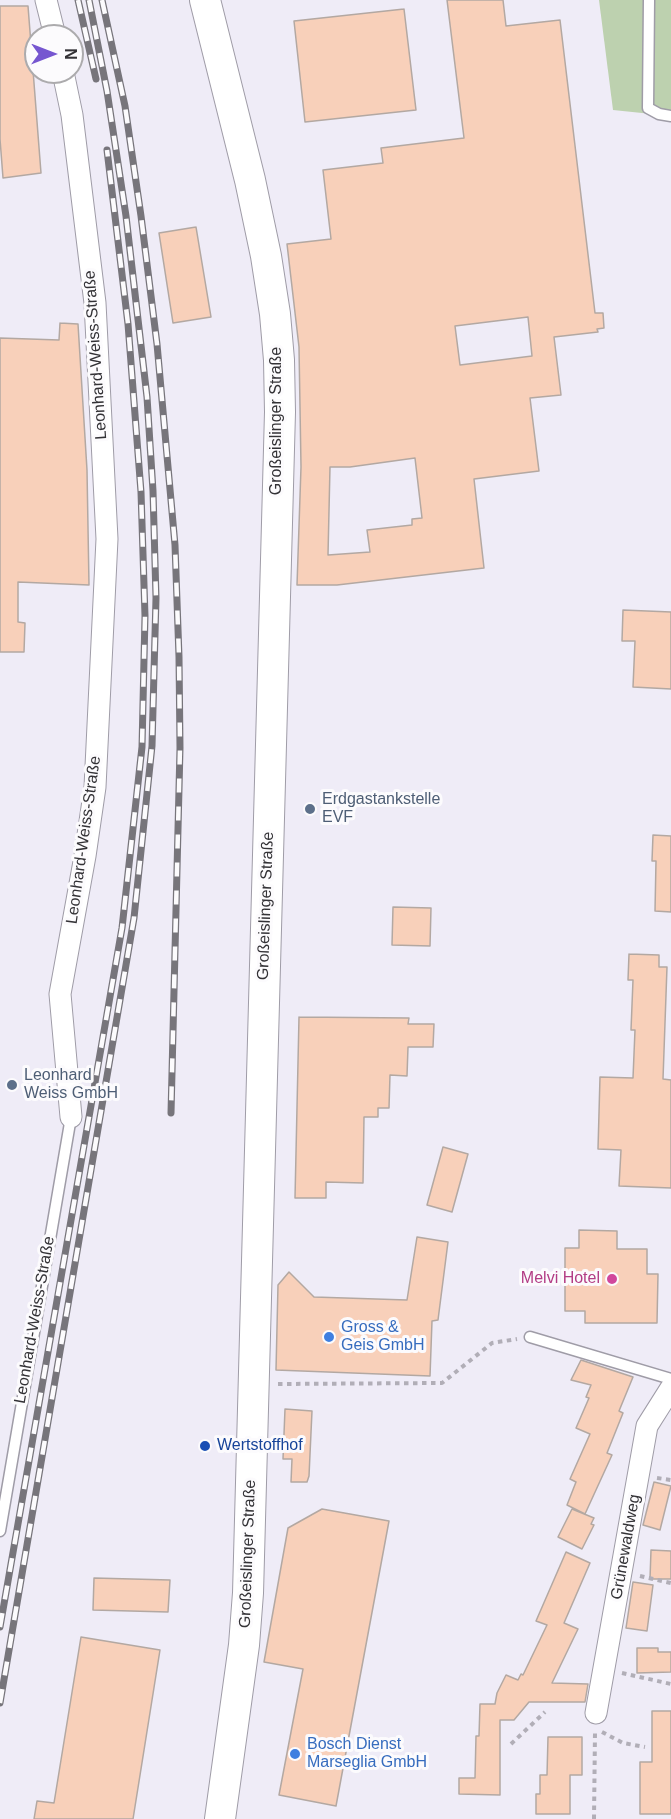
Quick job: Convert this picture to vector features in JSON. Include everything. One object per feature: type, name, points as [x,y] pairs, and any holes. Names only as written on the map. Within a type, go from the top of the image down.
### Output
[{"type":"main road","name":"Großeislinger Straße","points":[[205,0],[250,180],[266,256],[275,314],[280,412],[250,1542],[246,1624],[220,1819]]},
{"type":"street","points":[[46,0],[52,24]]},
{"type":"street","name":"Leonhard-Weiss-Straße","points":[[65,84],[72,116],[95,303],[107,539],[95,787],[60,994],[70,1117]]},
{"type":"street","name":"Grünewaldweg","points":[[596,1713],[647,1426],[671,1388]]},
{"type":"lane","points":[[649,0],[648,108],[659,114],[671,116]]},
{"type":"lane","name":"Leonhard-Weiss-Straße","points":[[0,1531],[70,1117]]},
{"type":"lane","points":[[530,1337],[671,1379]]},
{"type":"path","points":[[254,1384],[442,1383],[492,1342],[530,1337]]},
{"type":"path","points":[[621,1573],[671,1583]]},
{"type":"path","points":[[604,1668],[671,1684]]},
{"type":"path","points":[[511,1744],[545,1712]]},
{"type":"path","points":[[594,1819],[596,1729],[624,1743],[645,1747]]},
{"type":"green space","points":[[599,0],[671,0],[671,116],[613,110]]},
{"type":"building","points":[[447,0],[503,0],[506,26],[560,20],[595,313],[603,313],[604,328],[597,329],[598,332],[554,337],[561,395],[530,398],[539,471],[474,479],[484,568],[337,585],[297,585],[301,467],[299,347],[287,244],[331,239],[323,170],[383,163],[381,148],[464,138]],"holes":[[[528,317],[532,356],[460,365],[455,326]],[[415,458],[422,518],[412,519],[412,525],[367,530],[370,552],[328,555],[330,467],[350,467]]]},
{"type":"building","points":[[0,6],[28,6],[29,24],[24,24],[24,84],[34,84],[41,173],[3,178],[0,139]]},
{"type":"building","points":[[404,9],[416,110],[305,122],[294,21]]},
{"type":"building","points":[[196,227],[211,317],[173,323],[159,233]]},
{"type":"building","points":[[60,323],[78,324],[87,470],[89,585],[18,582],[18,622],[25,623],[24,652],[0,652],[0,338],[59,340]]},
{"type":"building","points":[[623,610],[671,612],[671,689],[633,687],[635,641],[622,641]]},
{"type":"building","points":[[653,835],[671,836],[671,912],[655,911],[656,861],[652,861]]},
{"type":"building","points":[[393,907],[431,908],[430,946],[392,945]]},
{"type":"building","points":[[629,954],[659,955],[659,967],[667,967],[663,1079],[671,1080],[671,1188],[619,1186],[621,1150],[598,1149],[600,1077],[633,1078],[635,1030],[631,1030],[633,980],[628,980]]},
{"type":"building","points":[[299,1017],[409,1018],[408,1024],[434,1024],[433,1047],[408,1047],[407,1076],[390,1075],[389,1108],[378,1108],[378,1117],[364,1117],[363,1183],[326,1182],[326,1198],[295,1198]]},
{"type":"building","points":[[443,1147],[468,1154],[452,1212],[427,1205]]},
{"type":"building","name":"Melvi Hotel","points":[[579,1230],[617,1231],[617,1249],[647,1249],[647,1274],[658,1274],[657,1323],[585,1323],[585,1311],[565,1311],[565,1248],[579,1248]]},
{"type":"building","points":[[417,1237],[448,1242],[438,1320],[432,1321],[430,1376],[276,1370],[278,1285],[289,1272],[314,1297],[407,1300]]},
{"type":"building","points":[[581,1360],[633,1377],[619,1411],[623,1413],[607,1453],[612,1455],[585,1514],[567,1505],[576,1482],[570,1479],[590,1434],[576,1428],[589,1398],[586,1397],[591,1385],[571,1380]]},
{"type":"building","points":[[285,1409],[312,1411],[307,1482],[291,1482],[292,1459],[283,1459]]},
{"type":"building","points":[[654,1482],[671,1486],[660,1530],[643,1525]]},
{"type":"building","points":[[322,1509],[389,1521],[336,1806],[279,1795],[303,1669],[264,1662],[288,1528]]},
{"type":"building","points":[[572,1509],[594,1518],[591,1524],[594,1525],[582,1549],[558,1537]]},
{"type":"building","points":[[651,1550],[671,1551],[671,1579],[650,1579]]},
{"type":"building","points":[[566,1552],[590,1563],[564,1623],[578,1629],[552,1683],[588,1684],[585,1702],[529,1702],[514,1720],[500,1720],[500,1795],[459,1794],[459,1778],[475,1778],[476,1736],[479,1736],[480,1704],[495,1704],[497,1693],[506,1675],[518,1680],[521,1674],[523,1675],[547,1625],[536,1621]]},
{"type":"building","points":[[94,1578],[170,1580],[168,1612],[93,1610]]},
{"type":"building","points":[[633,1582],[653,1585],[647,1631],[626,1628]]},
{"type":"building","points":[[81,1637],[160,1650],[133,1819],[34,1819],[37,1801],[54,1803]]},
{"type":"building","points":[[637,1648],[658,1648],[658,1652],[671,1652],[671,1672],[637,1673]]},
{"type":"building","points":[[652,1711],[671,1711],[671,1814],[640,1814],[640,1762],[652,1762]]},
{"type":"building","points":[[548,1737],[582,1737],[582,1775],[570,1775],[570,1814],[536,1814],[536,1794],[540,1794],[540,1775],[547,1775]]},
{"type":"railway","points":[[78,0],[96,79]]},
{"type":"railway","points":[[0,1703],[134,918],[152,746],[156,598],[147,397],[126,216],[107,91],[89,0]]},
{"type":"railway","points":[[102,0],[125,106],[141,216],[157,344],[175,545],[180,748],[171,1113]]},
{"type":"railway","points":[[0,1627],[122,928],[142,747],[145,616],[141,492],[128,324],[107,150]]},
{"type":"place","name":"Erdgastankstelle EVF","points":[[310,809]]},
{"type":"place","name":"Leonhard Weiss GmbH","points":[[12,1085]]},
{"type":"place","name":"Melvi Hotel","points":[[612,1279]]},
{"type":"place","name":"Gross & Geis GmbH","points":[[329,1337]]},
{"type":"place","name":"Wertstoffhof","points":[[205,1446]]},
{"type":"place","name":"Bosch Dienst Marseglia GmbH","points":[[295,1754]]}]
